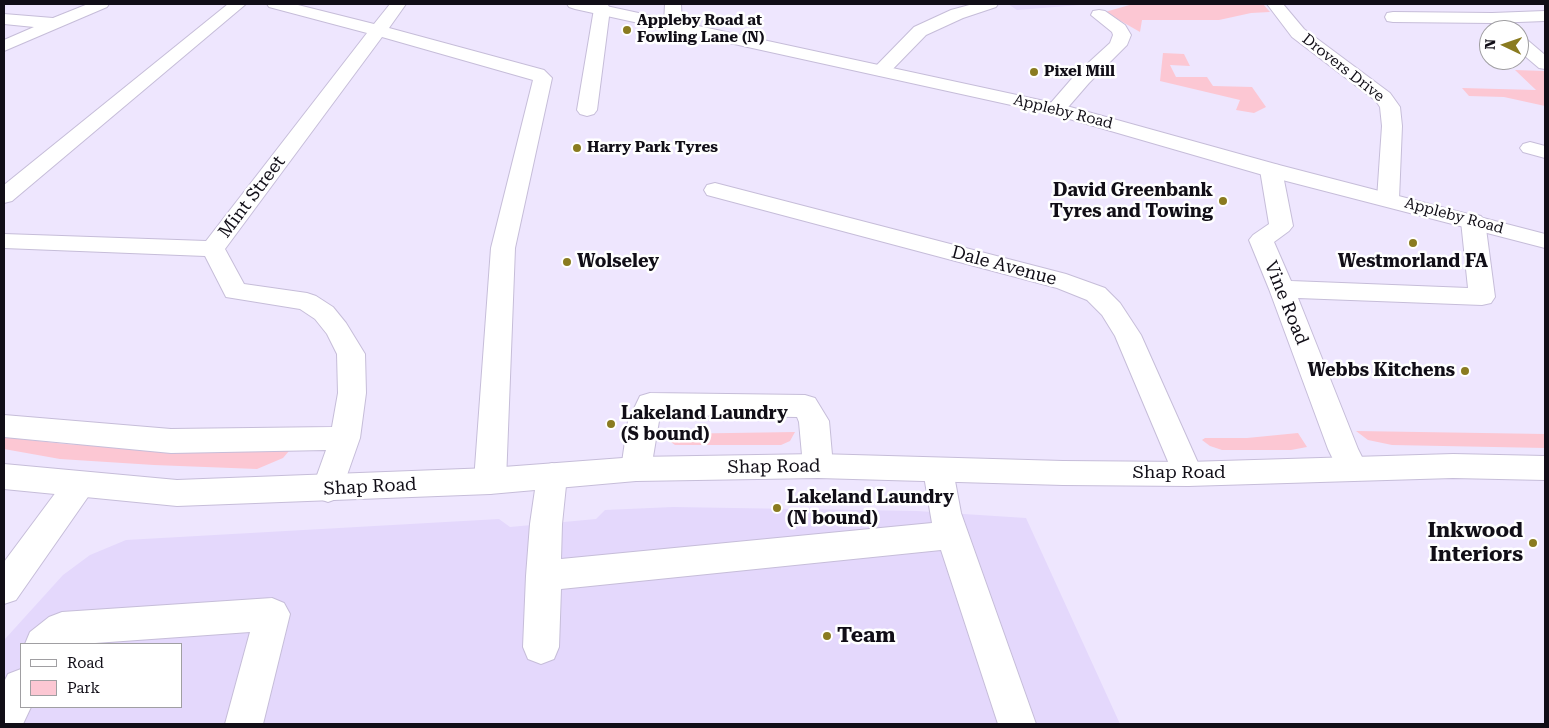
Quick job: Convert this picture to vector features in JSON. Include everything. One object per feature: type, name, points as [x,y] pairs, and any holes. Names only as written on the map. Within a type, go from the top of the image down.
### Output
[{"type":"main road","points":[[4,46],[101,4]]},
{"type":"main road","points":[[4,196],[238,4]]},
{"type":"main road","points":[[275,4],[378,30],[537,74],[543,78],[502,248],[490,481]]},
{"type":"main road","name":"Mint Street","points":[[328,489],[345,438],[352,393],[351,354],[337,329],[324,313],[306,302],[235,291],[214,249],[398,4]]},
{"type":"main road","name":"Appleby Road","points":[[575,4],[1056,109],[1272,170],[1545,241]]},
{"type":"main road","points":[[673,4],[673,24]]},
{"type":"main road","points":[[881,70],[920,31],[957,14],[990,4]]},
{"type":"main road","name":"Drovers Drive","points":[[1275,4],[1298,33],[1383,97],[1390,107],[1392,126],[1388,199]]},
{"type":"main road","points":[[587,110],[602,9]]},
{"type":"main road","points":[[1056,109],[1082,79],[1118,45],[1122,35],[1120,30],[1100,15]]},
{"type":"main road","points":[[1393,17],[1492,18],[1545,16]]},
{"type":"main road","points":[[4,19],[55,23]]},
{"type":"main road","points":[[1529,50],[1545,64]]},
{"type":"main road","name":"Vine Road","points":[[1272,170],[1281,226],[1261,240],[1282,289],[1343,449],[1353,469]]},
{"type":"main road","name":"Dale Avenue","points":[[715,190],[1066,282],[1096,294],[1111,309],[1128,335],[1188,474]]},
{"type":"main road","points":[[1282,289],[1482,297],[1473,221]]},
{"type":"main road","points":[[4,241],[214,249]]},
{"type":"main road","points":[[636,469],[643,421],[650,404],[805,406],[814,421],[818,466]]},
{"type":"main road","points":[[4,426],[171,441],[345,438]]},
{"type":"main road","name":"Shap Road","points":[[4,477],[177,493],[328,489],[490,481],[636,469],[818,466],[1063,473],[1188,474],[1453,466],[1545,468]]},
{"type":"main road","points":[[938,470],[945,513],[1017,724]]},
{"type":"main road","points":[[541,647],[546,524],[552,476]]},
{"type":"main road","points":[[4,589],[79,485]]},
{"type":"main road","points":[[543,576],[952,535]]},
{"type":"main road","points":[[44,643],[62,629],[272,614],[244,724]]},
{"type":"main road","points":[[4,722],[20,689]]},
{"type":"shaded area","points":[[1008,4],[1092,4],[1017,10]]},
{"type":"shaded area","points":[[673,507],[917,511],[1026,518],[1120,724],[4,724],[5,639],[63,575],[90,555],[126,540],[499,519],[510,527],[596,519],[605,510]]},
{"type":"green space","points":[[1133,4],[1263,4],[1270,12],[1251,13],[1219,20],[1142,20],[1140,32],[1105,12]]},
{"type":"green space","points":[[1163,53],[1184,54],[1190,66],[1170,65],[1176,77],[1207,77],[1213,86],[1252,87],[1266,107],[1254,113],[1236,110],[1240,100],[1160,81]]},
{"type":"green space","points":[[1515,70],[1545,71],[1545,106],[1504,97],[1469,96],[1462,88],[1536,90]]},
{"type":"green space","points":[[1356,431],[1545,434],[1545,448],[1392,445],[1368,440]]},
{"type":"green space","points":[[795,432],[790,441],[781,445],[675,445],[668,440],[666,434]]},
{"type":"green space","points":[[1298,433],[1307,447],[1291,450],[1222,450],[1210,446],[1202,440],[1205,438],[1247,438]]},
{"type":"green space","points":[[4,437],[65,444],[179,450],[289,451],[283,458],[257,469],[154,465],[60,459],[4,449]]},
{"type":"place","name":"Appleby Road at Fowling Lane (N)","points":[[627,30]]},
{"type":"place","name":"Pixel Mill","points":[[1034,72]]},
{"type":"place","name":"Harry Park Tyres","points":[[577,148]]},
{"type":"place","name":"David Greenbank Tyres and Towing","points":[[1223,201]]},
{"type":"place","name":"Westmorland FA","points":[[1413,243]]},
{"type":"place","name":"Wolseley","points":[[567,262]]},
{"type":"place","name":"Webbs Kitchens","points":[[1465,371]]},
{"type":"place","name":"Lakeland Laundry (S bound)","points":[[611,424]]},
{"type":"place","name":"Lakeland Laundry (N bound)","points":[[777,508]]},
{"type":"place","name":"Inkwood Interiors","points":[[1533,543]]},
{"type":"place","name":"Team","points":[[827,636]]}]
